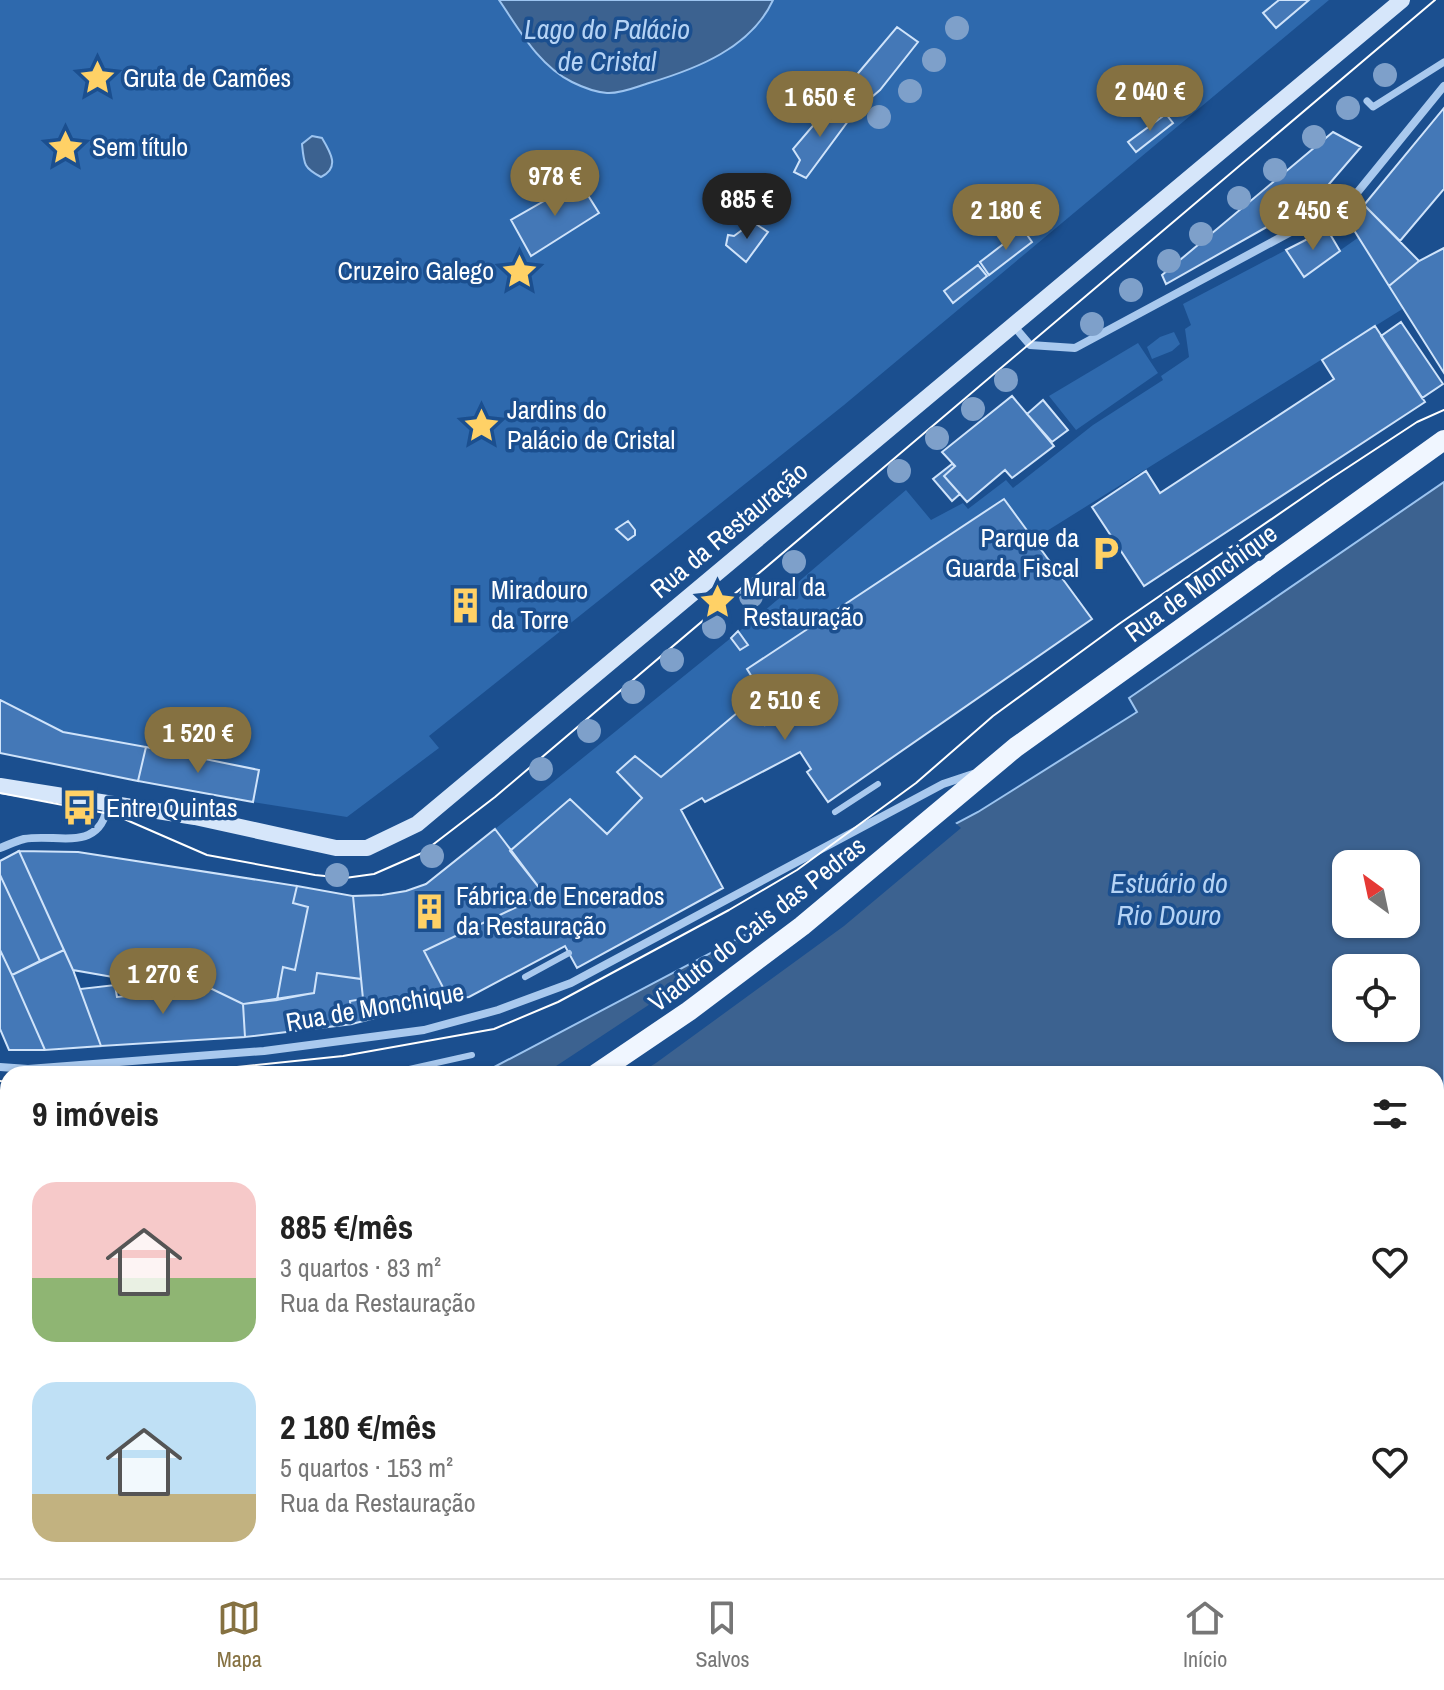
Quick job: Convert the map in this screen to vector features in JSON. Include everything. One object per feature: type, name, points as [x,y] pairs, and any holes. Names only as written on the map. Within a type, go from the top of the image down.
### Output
[{"type":"main road","name":"Rua da Restauração","points":[[0,786],[210,820],[336,848],[367,848],[390,839],[426,816],[1402,0]]},
{"type":"main road","name":"Rua de Monchique","points":[[944,807],[989,769],[1444,440]]},
{"type":"main road","name":"Viaduto do Cais das Pedras","points":[[607,1066],[749,967],[944,807]]},
{"type":"street","points":[[1367,101],[1373,107],[1444,62]]},
{"type":"street","points":[[1012,324],[1030,345],[1075,348],[1352,199],[1444,86]]},
{"type":"street","name":"Rua de Monchique","points":[[67,1066],[264,1051],[424,1030],[498,1010],[571,983],[943,784],[989,769]]},
{"type":"street","points":[[0,848],[25,839],[75,839],[93,832],[102,824],[108,802]]},
{"type":"lane","points":[[835,812],[878,784]]},
{"type":"lane","points":[[525,977],[569,953]]},
{"type":"lane","points":[[423,1066],[472,1055]]},
{"type":"shaded area","name":"Jardins do Palácio de Cristal","points":[[0,0],[1329,0],[844,405],[429,736],[439,748],[347,817],[253,802],[259,770],[63,732],[0,700]]},
{"type":"shaded area","points":[[1359,237],[1404,308],[1034,539],[1004,499],[747,669],[777,717],[765,725],[749,703],[661,777],[635,756],[617,772],[642,798],[607,834],[570,800],[510,850],[495,829],[763,612],[906,490],[931,520],[963,503],[968,509],[1006,480],[1013,488],[1093,425],[1163,380],[1161,376],[1189,357],[1185,329],[1191,325],[1183,304],[1286,250],[1304,276]]},
{"type":"shaded area","points":[[1174,332],[1180,344],[1152,359],[1147,347],[1160,337]]},
{"type":"shaded area","points":[[1138,343],[1158,373],[1076,430],[1049,396]]},
{"type":"water","name":"Lago do Palácio de Cristal","points":[[499,0],[773,0],[751,31],[720,54],[667,77],[612,93],[580,86],[549,66],[530,46]]},
{"type":"water","points":[[312,136],[322,138],[332,160],[330,169],[321,177],[311,171],[304,161],[302,144]]},
{"type":"water","name":"Estuário do Rio Douro","points":[[1444,482],[1444,1066],[496,1066],[819,896],[932,841],[1137,712],[1129,698]]},
{"type":"pier","points":[[953,821],[961,828],[844,926],[651,1066],[556,1066],[685,981],[787,908],[930,838]]},
{"type":"building","points":[[1279,0],[1309,0],[1276,28],[1263,13]]},
{"type":"building","points":[[897,27],[918,42],[880,90],[873,96],[861,99],[854,78]]},
{"type":"building","points":[[828,108],[839,112],[847,109],[854,113],[806,178],[794,172],[800,160],[793,149]]},
{"type":"building","points":[[1444,108],[1444,189],[1400,241],[1364,205]]},
{"type":"building","points":[[1166,114],[1173,123],[1136,152],[1128,142]]},
{"type":"building","points":[[1333,132],[1361,147],[1324,190],[1295,211],[1166,284],[1162,275]]},
{"type":"building","points":[[579,181],[599,213],[531,256],[511,220]]},
{"type":"building","points":[[1364,205],[1419,261],[1389,286],[1347,219]]},
{"type":"building","points":[[753,222],[768,232],[746,262],[726,245],[728,235],[734,236]]},
{"type":"building","points":[[1023,229],[1032,242],[989,275],[980,262]]},
{"type":"building","points":[[1327,229],[1340,251],[1304,277],[1286,250]]},
{"type":"building","points":[[1444,248],[1444,373],[1389,286],[1419,261]]},
{"type":"building","points":[[978,265],[987,276],[953,303],[944,291]]},
{"type":"building","points":[[1401,322],[1443,384],[1422,398],[1381,336]]},
{"type":"building","points":[[1375,326],[1425,402],[1144,586],[1092,507],[1146,471],[1160,493],[1334,379],[1322,360]]},
{"type":"building","points":[[1012,396],[1054,446],[1012,478],[1005,470],[967,502],[944,476],[955,466],[942,452]]},
{"type":"building","points":[[1043,400],[1068,430],[1052,442],[1027,414]]},
{"type":"building","points":[[952,464],[955,466],[944,476],[960,494],[952,501],[933,479]]},
{"type":"building","points":[[1004,499],[1092,619],[828,802],[807,772],[811,769],[800,752],[705,802],[702,798],[681,810],[723,888],[577,968],[565,946],[469,997],[449,999],[424,951],[544,894],[510,851],[570,799],[607,834],[642,798],[617,772],[635,756],[661,777],[750,702],[765,725],[777,717],[747,669]]},
{"type":"building","points":[[628,521],[635,535],[628,540],[616,529]]},
{"type":"building","name":"Miradouro da Torre","points":[[461,596],[469,596],[474,605],[472,612],[461,614],[456,609],[456,601]]},
{"type":"building","points":[[738,631],[748,645],[740,650],[731,638]]},
{"type":"building","points":[[0,700],[63,732],[146,747],[138,781],[0,753]]},
{"type":"building","points":[[146,747],[259,770],[253,802],[138,781]]},
{"type":"building","name":"Fábrica de Encerados da Restauração","points":[[495,829],[544,894],[424,951],[449,999],[352,1024],[350,1001],[363,999],[353,896],[382,895],[426,884]]},
{"type":"building","points":[[19,851],[78,852],[297,886],[293,903],[308,907],[295,970],[283,967],[277,1000],[243,1004],[210,988],[179,983],[176,991],[135,996],[136,981],[73,970]]},
{"type":"building","points":[[19,851],[64,950],[40,961],[0,875],[0,861]]},
{"type":"building","points":[[0,875],[40,961],[12,975],[0,950]]},
{"type":"building","points":[[297,886],[353,896],[361,979],[317,973],[314,993],[277,1000],[283,967],[295,970],[308,907],[293,903]]},
{"type":"building","points":[[0,950],[45,1050],[9,1050],[0,1029]]},
{"type":"building","points":[[64,950],[101,1046],[45,1050],[12,975]]},
{"type":"building","points":[[317,973],[361,979],[363,999],[350,1001],[352,1024],[245,1037],[243,1004],[314,993]]},
{"type":"building","points":[[115,985],[117,997],[210,988],[243,1004],[245,1037],[101,1046],[80,989]]},
{"type":"tram line","points":[[0,793],[115,815],[207,855],[315,875],[345,878],[374,874],[422,853],[495,797],[1435,0]]},
{"type":"tram line","points":[[247,1066],[343,1056],[494,1029],[558,1002],[729,910],[797,870],[916,783],[993,716],[1119,624],[1327,481],[1417,422],[1444,410]]},
{"type":"place","name":"Gruta de Camões","points":[[97,78]]},
{"type":"place","name":"Sem título","points":[[66,147]]},
{"type":"place","name":"Cruzeiro Galego","points":[[520,271]]},
{"type":"place","name":"Jardins do Palácio de Cristal","points":[[481,425]]},
{"type":"place","name":"Parque da Guarda Fiscal","points":[[1105,553]]},
{"type":"place","name":"Mural da Restauração","points":[[717,602]]},
{"type":"place","name":"Miradouro da Torre","points":[[465,605]]},
{"type":"place","name":"Entre Quintas","points":[[80,808]]},
{"type":"place","name":"Fábrica de Encerados da Restauração","points":[[430,911]]}]
